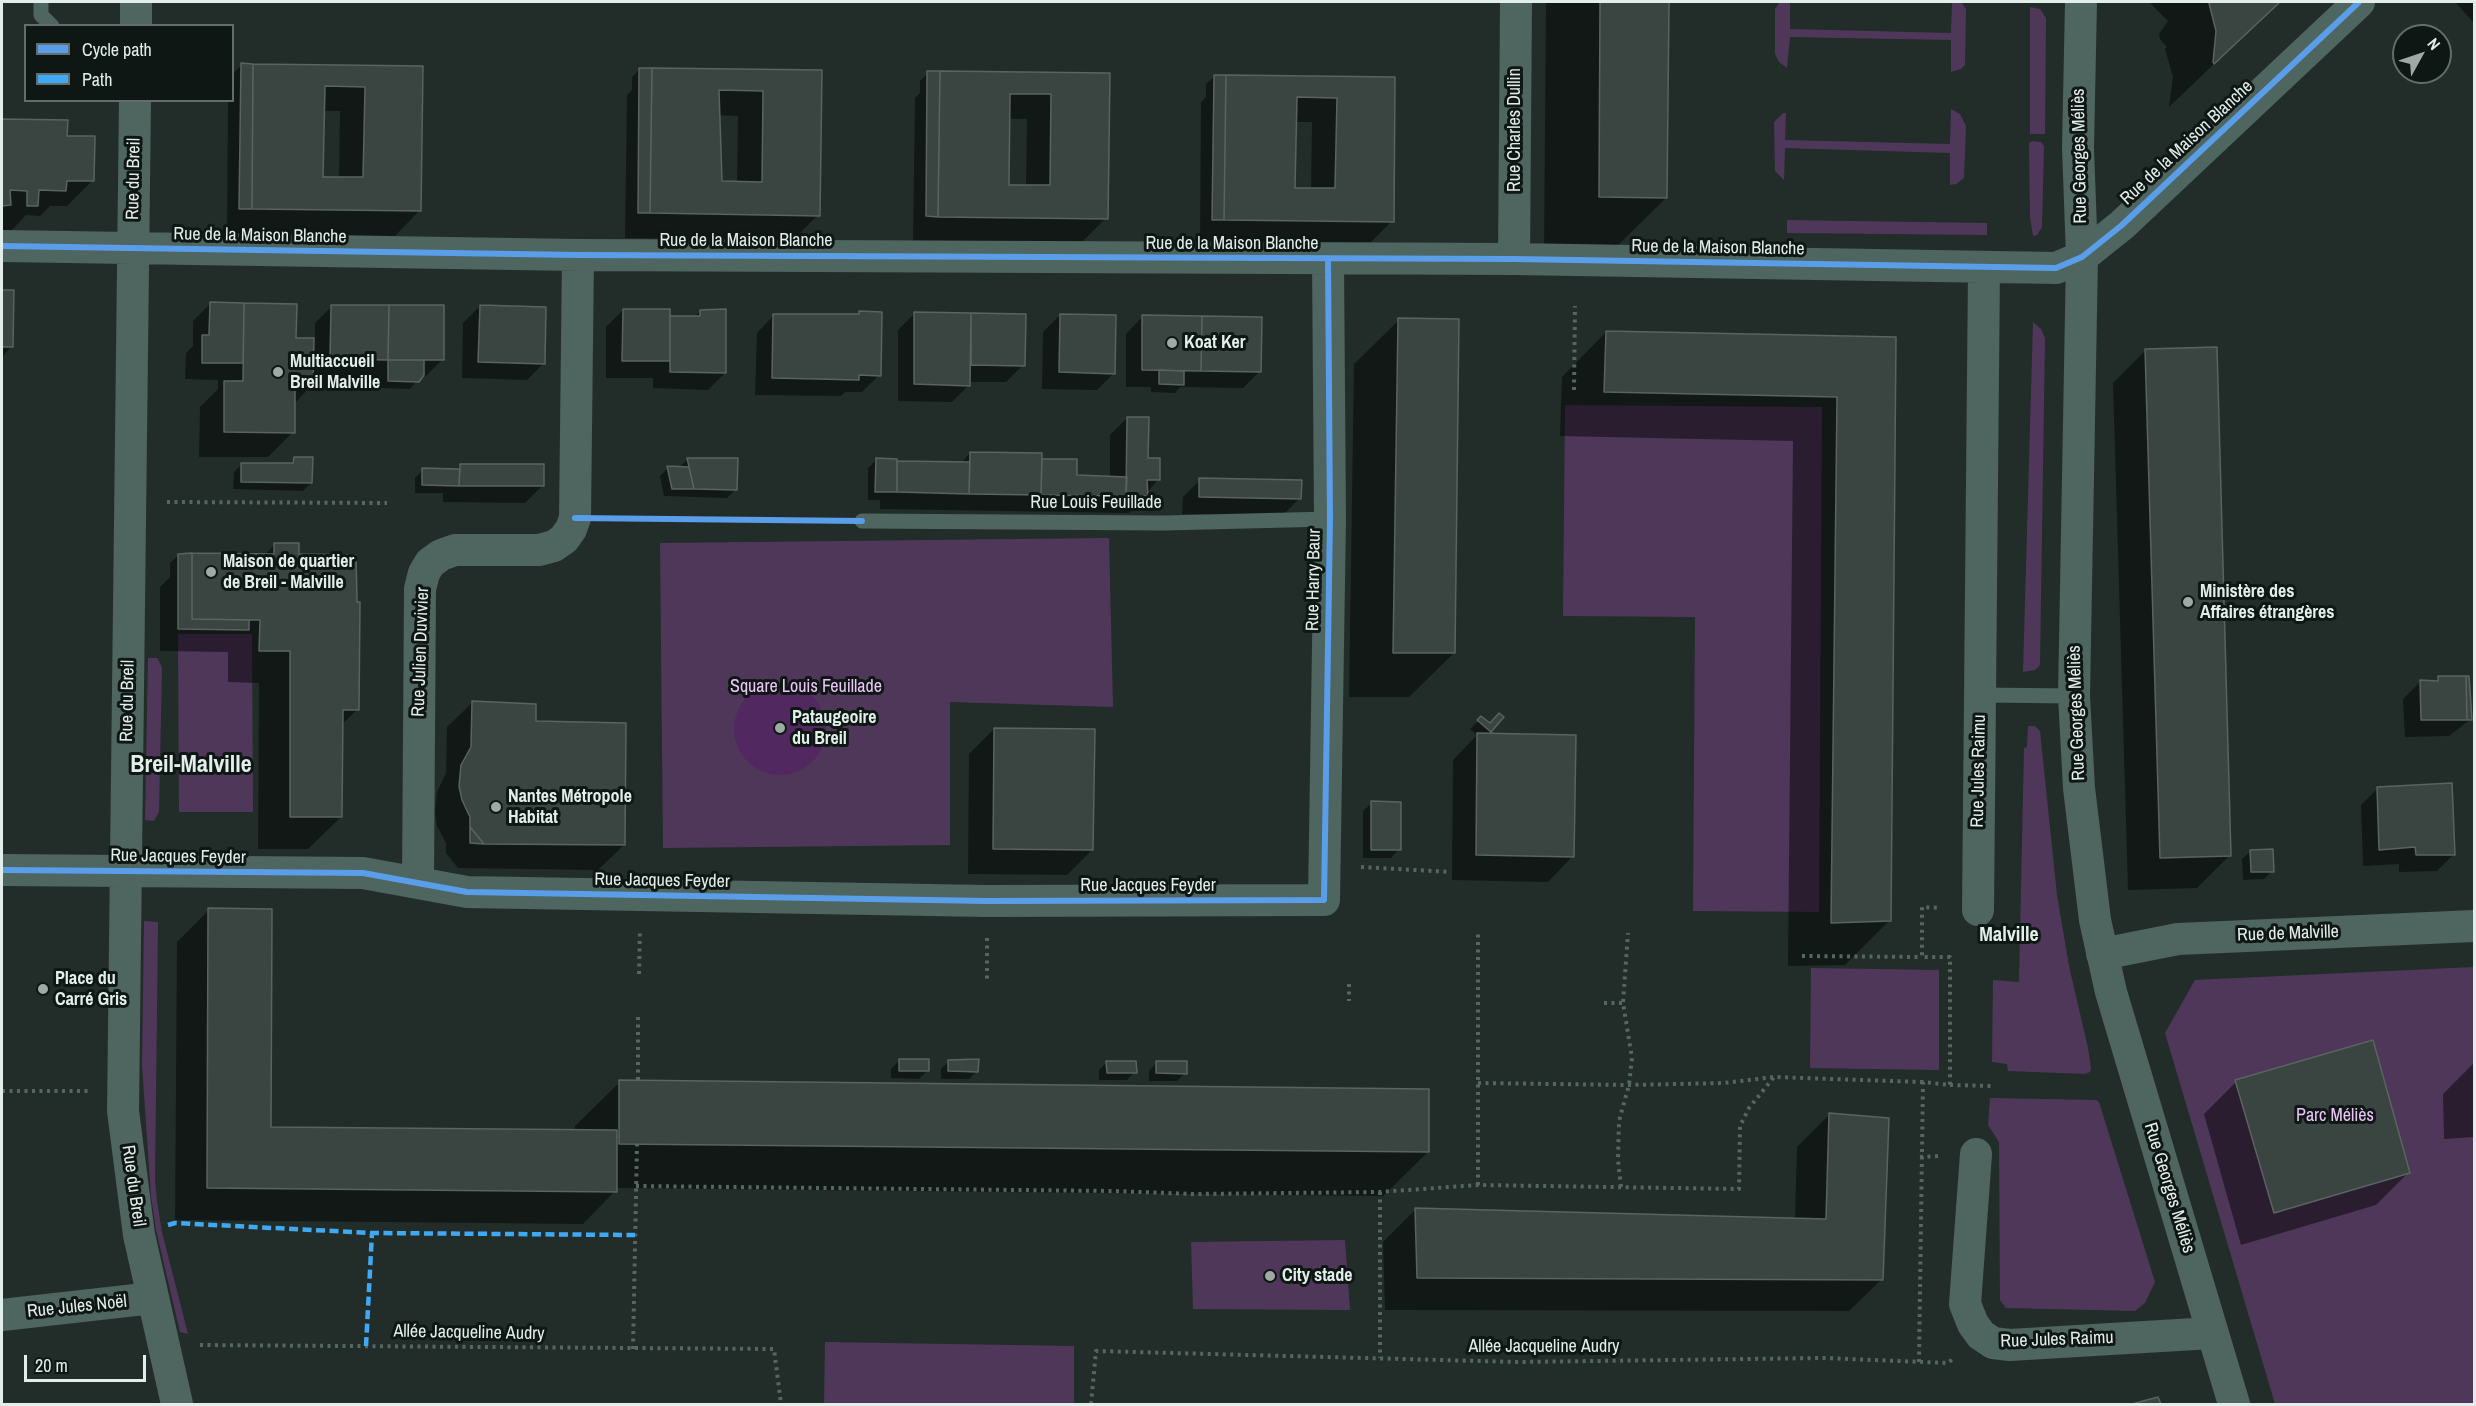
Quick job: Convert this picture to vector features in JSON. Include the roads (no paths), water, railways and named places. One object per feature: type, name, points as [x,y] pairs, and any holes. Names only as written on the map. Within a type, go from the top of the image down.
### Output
[{"type":"street","points":[[136,2],[136,24]]},
{"type":"street","name":"Rue Charles Dullin","points":[[1514,259],[1516,2]]},
{"type":"street","name":"Rue Georges Méliès","points":[[2081,2],[2078,148],[2082,258],[2074,696],[2079,788],[2095,920],[2102,954],[2117,1013],[2234,1404]]},
{"type":"street","name":"Rue de la Maison Blanche","points":[[2,246],[578,255],[1514,259],[2056,268],[2082,258],[2157,193],[2359,2]]},
{"type":"street","name":"Rue du Breil","points":[[135,102],[123,1111],[139,1235],[177,1404]]},
{"type":"street","name":"Rue Julien Duvivier","points":[[418,882],[419,620],[422,581],[430,563],[441,555],[455,550],[539,550],[554,546],[564,539],[571,529],[575,518],[578,255]]},
{"type":"street","name":"Rue Harry Baur","points":[[1324,900],[1330,519],[1328,260]]},
{"type":"street","name":"Rue Jules Raimu","points":[[1978,910],[1984,268]]},
{"type":"street","name":"Rue Jacques Feyder","points":[[2,870],[363,873],[467,892],[987,901],[1324,900]]},
{"type":"street","name":"Rue de Malville","points":[[2102,954],[2178,939],[2475,926]]},
{"type":"street","name":"Rue Jules Raimu","points":[[1976,1154],[1965,1304],[1980,1335],[1993,1343],[2010,1345],[2212,1333]]},
{"type":"street","name":"Rue Jules Noël","points":[[2,1315],[153,1298]]},
{"type":"lane","points":[[41,2],[41,15],[50,24]]},
{"type":"lane","name":"Rue Louis Feuillade","points":[[862,521],[1164,523],[1330,519]]},
{"type":"lane","points":[[1980,695],[2074,696]]},
{"type":"place","name":"Koat Ker","points":[[1172,343]]},
{"type":"place","name":"Multiaccueil Breil Malville","points":[[278,372]]},
{"type":"place","name":"Maison de quartier de Breil - Malville","points":[[211,572]]},
{"type":"place","name":"Ministère des Affaires étrangères","points":[[2188,602]]},
{"type":"place","name":"Pataugeoire du Breil","points":[[780,728]]},
{"type":"place","name":"Nantes Métropole Habitat","points":[[496,807]]},
{"type":"place","name":"Place du Carré Gris","points":[[43,989]]},
{"type":"place","name":"City stade","points":[[1270,1276]]},
{"type":"district","name":"Breil-Malville","points":[[191,766]]},
{"type":"district","name":"Malville","points":[[2009,936]]},
{"type":"park label","name":"Square Louis Feuillade","points":[[806,687]]},
{"type":"park label","name":"Parc Méliès","points":[[2335,1116]]}]
